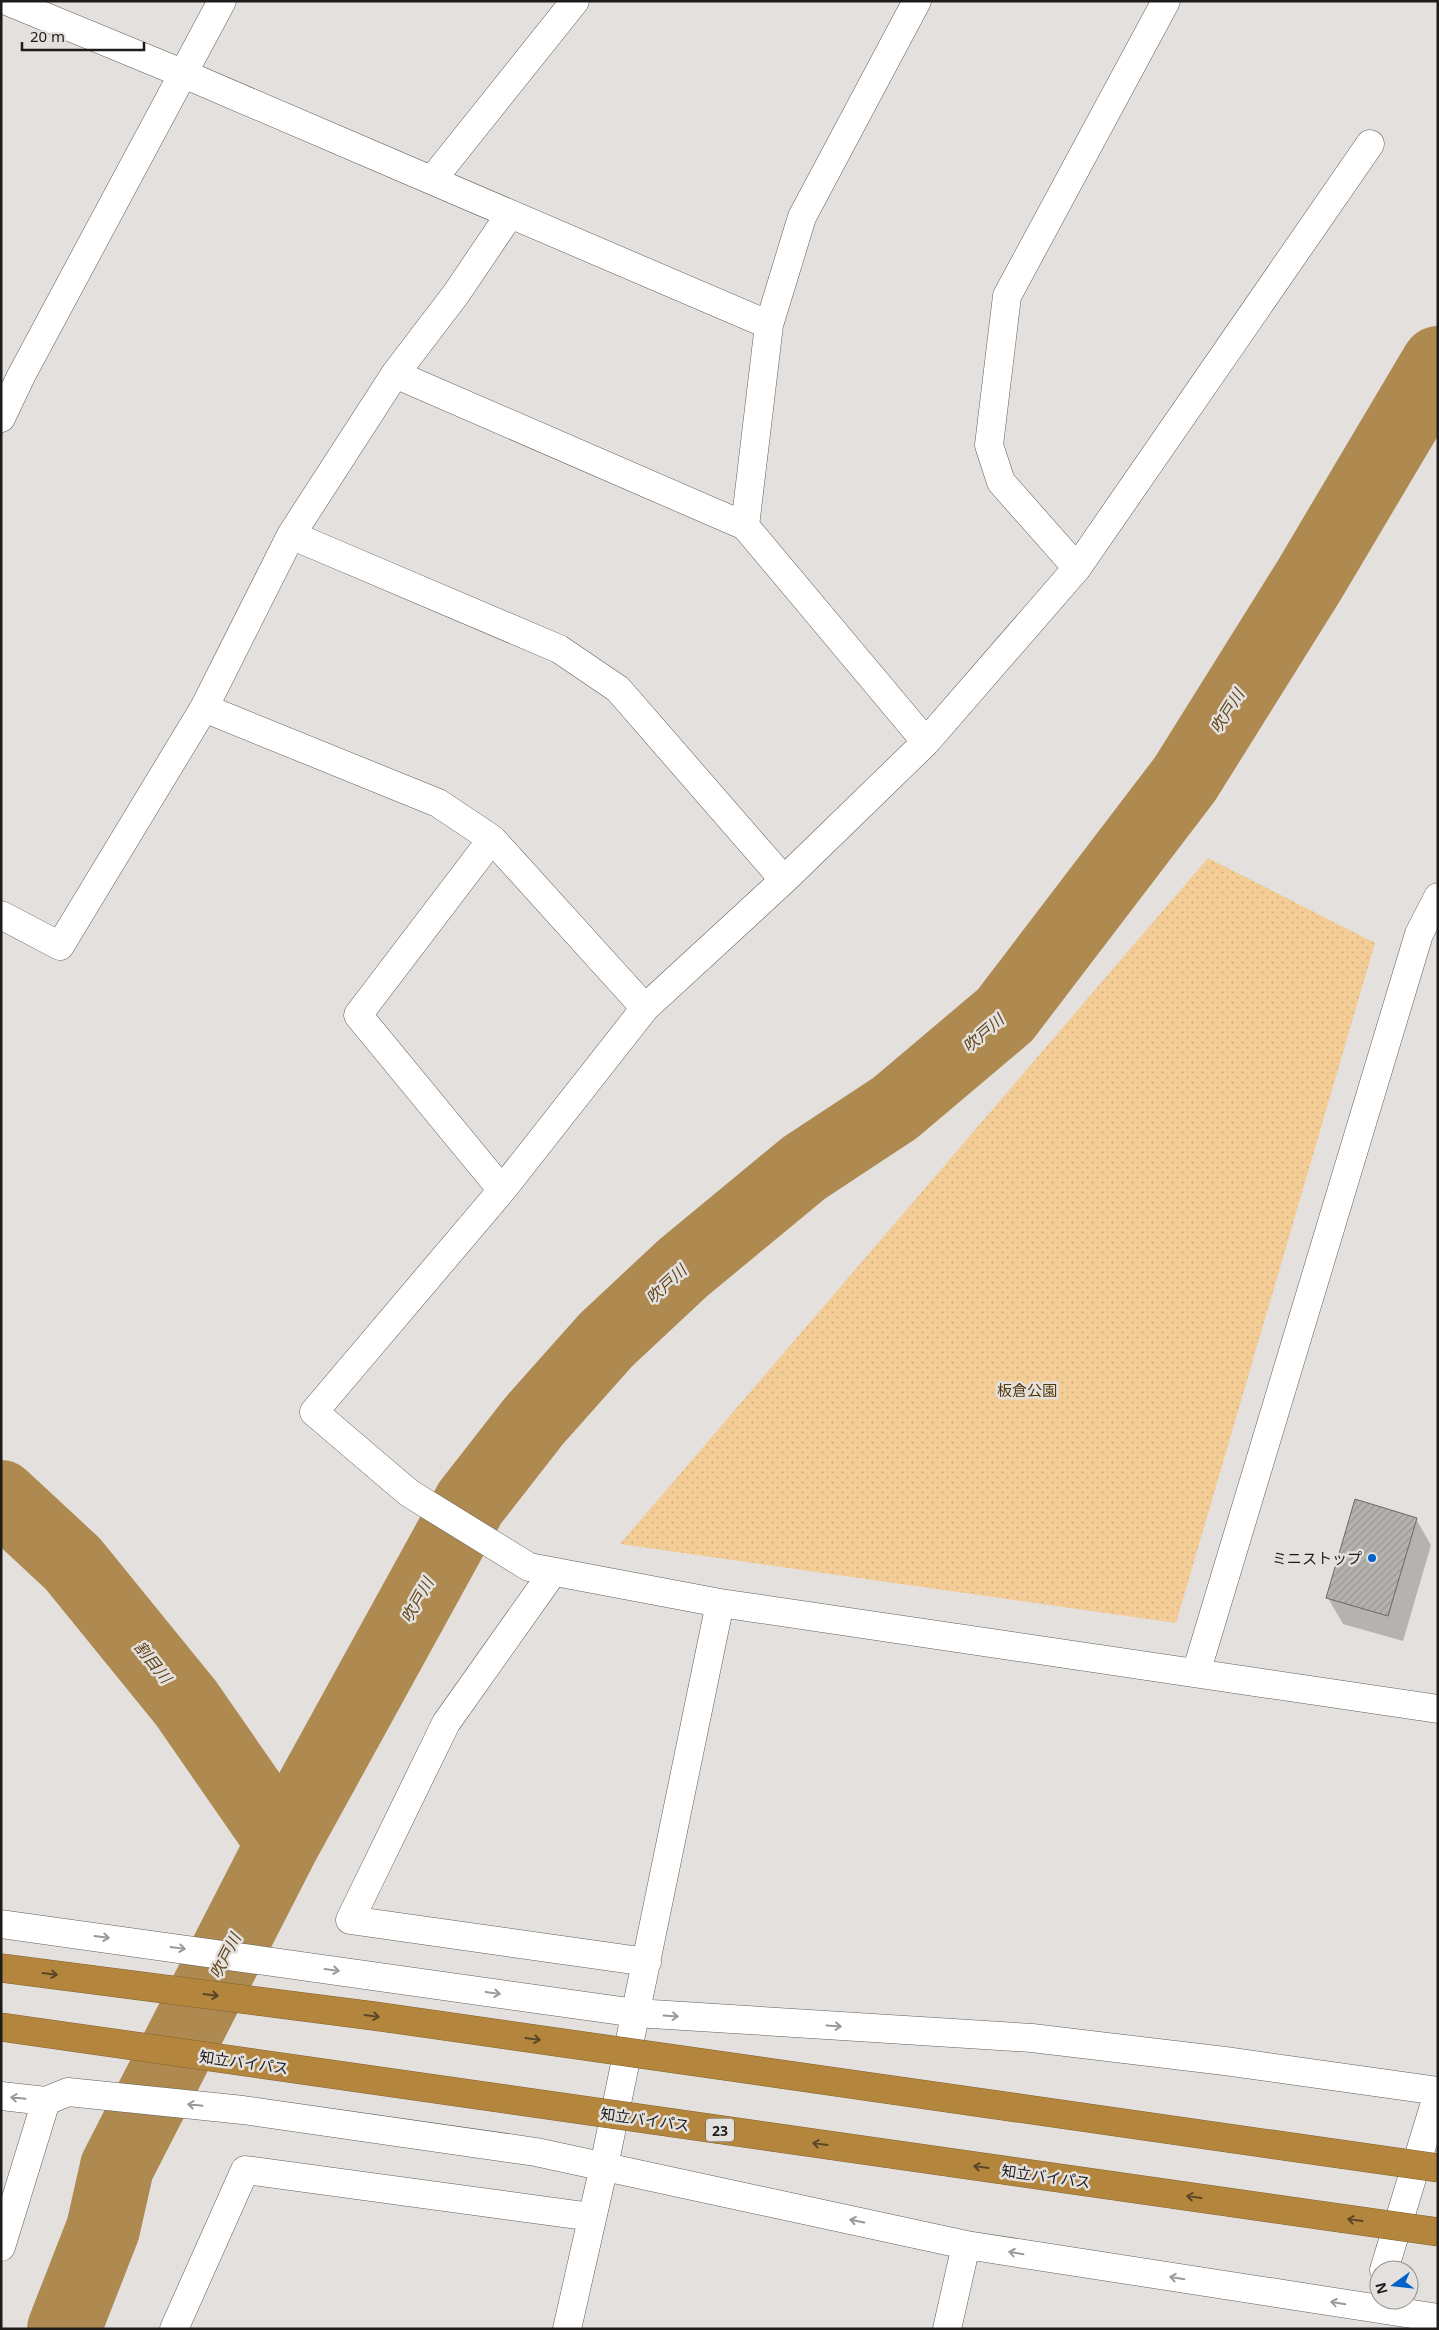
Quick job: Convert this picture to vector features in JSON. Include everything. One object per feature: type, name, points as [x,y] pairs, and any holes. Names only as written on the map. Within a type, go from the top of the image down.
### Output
[{"type":"highway","points":[[1,1968],[384,2018],[1438,2168]]},
{"type":"highway","name":"知立バイパス","points":[[1,2027],[1438,2232]]},
{"type":"street","points":[[7,1],[184,74],[768,325]]},
{"type":"street","points":[[1,418],[21,376],[222,1]]},
{"type":"street","points":[[432,180],[575,1]]},
{"type":"street","points":[[745,526],[768,325],[802,217],[917,1]]},
{"type":"street","points":[[1077,568],[1001,482],[989,445],[1007,296],[1166,1]]},
{"type":"street","points":[[1370,144],[1077,568],[926,742],[784,880],[645,1008],[502,1190],[314,1412],[409,1493],[541,1569],[720,1603],[1438,1709]]},
{"type":"street","points":[[1,916],[60,946],[204,708],[291,535],[395,374],[456,294],[510,214]]},
{"type":"street","points":[[395,374],[745,526],[926,742]]},
{"type":"street","points":[[291,535],[559,649],[618,689],[784,880]]},
{"type":"street","points":[[204,708],[438,803],[492,839],[645,1008]]},
{"type":"street","points":[[492,839],[358,1015],[502,1190]]},
{"type":"street","points":[[1196,1673],[1428,937],[1438,897]]},
{"type":"street","points":[[541,1569],[446,1722],[350,1920],[647,1962]]},
{"type":"street","points":[[567,2329],[647,1962],[720,1603]]},
{"type":"street","points":[[1,1924],[636,2013],[1032,2038],[1225,2061],[1438,2092],[1387,2260]]},
{"type":"street","points":[[1,2096],[57,2096],[243,2110],[536,2152],[966,2245],[1369,2308]]},
{"type":"street","points":[[1,2247],[57,2096]]},
{"type":"street","points":[[174,2329],[245,2170],[592,2217]]},
{"type":"street","points":[[947,2329],[966,2245]]},
{"type":"street","points":[[1385,2310],[1438,2318]]},
{"type":"green space","name":"板倉公園","points":[[1208,858],[1375,943],[1176,1623],[620,1544]]},
{"type":"building","name":"ミニストップ","points":[[1355,1499],[1417,1518],[1388,1616],[1326,1598]]},
{"type":"waterway","name":"吹戸川","points":[[64,2329],[103,2229],[117,2167],[283,1843],[470,1503],[534,1421],[606,1340],[683,1268],[804,1168],[895,1108],[1005,1015],[1185,779],[1310,579],[1438,363]]},
{"type":"waterway","name":"割目川","points":[[1,1497],[73,1564],[186,1703],[283,1843]]},
{"type":"place","name":"ミニストップ","points":[[1372,1558]]}]
